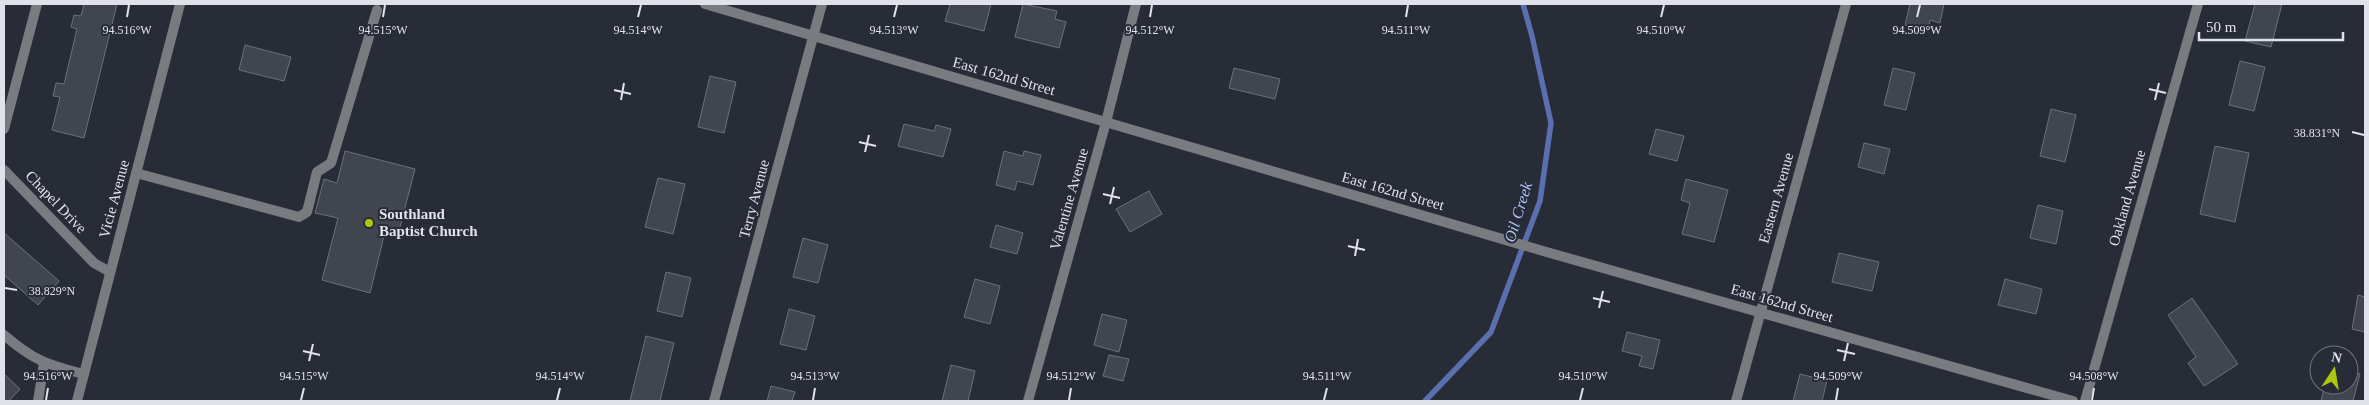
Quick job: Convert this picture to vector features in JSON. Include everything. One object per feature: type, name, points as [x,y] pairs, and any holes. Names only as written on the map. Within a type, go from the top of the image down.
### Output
[{"type":"street","points":[[4,129],[37,4]]},
{"type":"street","name":"Vicie Avenue","points":[[77,401],[180,4]]},
{"type":"street","name":"East 162nd Street","points":[[705,4],[1550,253],[2073,401]]},
{"type":"street","name":"Terry Avenue","points":[[714,401],[822,4]]},
{"type":"street","name":"Valentine Avenue","points":[[1028,401],[1106,122],[1136,4]]},
{"type":"street","name":"Eastern Avenue","points":[[1736,401],[1846,4]]},
{"type":"street","name":"Oakland Avenue","points":[[2085,401],[2198,4]]},
{"type":"street","points":[[136,173],[299,217],[307,212],[317,172],[331,163],[377,10]]},
{"type":"street","name":"Chapel Drive","points":[[4,170],[94,263],[110,272]]},
{"type":"street","points":[[4,335],[23,351],[44,362],[84,374]]},
{"type":"street","points":[[38,401],[44,362]]},
{"type":"building","points":[[84,4],[117,4],[84,138],[52,130],[60,97],[53,96],[56,83],[64,84],[77,29],[71,27],[74,15],[81,16]]},
{"type":"building","points":[[950,4],[991,4],[984,31],[945,21]]},
{"type":"building","points":[[1023,4],[1057,11],[1055,19],[1066,22],[1059,48],[1015,37]]},
{"type":"building","points":[[1910,4],[1944,4],[1940,23],[1930,20],[1928,31],[1905,25]]},
{"type":"building","points":[[2255,4],[2282,4],[2271,47],[2245,41]]},
{"type":"building","points":[[245,45],[291,57],[284,81],[239,70]]},
{"type":"building","points":[[2240,61],[2265,67],[2254,111],[2229,105]]},
{"type":"building","points":[[1234,68],[1280,79],[1275,99],[1229,88]]},
{"type":"building","points":[[1893,68],[1915,73],[1906,110],[1884,105]]},
{"type":"building","points":[[710,76],[736,82],[724,133],[698,127]]},
{"type":"building","points":[[2051,109],[2076,115],[2065,162],[2040,156]]},
{"type":"building","points":[[904,124],[934,131],[936,125],[951,129],[943,157],[898,146]]},
{"type":"building","points":[[1656,129],[1684,136],[1677,161],[1649,154]]},
{"type":"building","points":[[1864,143],[1890,149],[1884,174],[1858,167]]},
{"type":"building","points":[[2215,146],[2249,153],[2235,222],[2200,214]]},
{"type":"building","name":"Southland Baptist Church","points":[[345,151],[415,169],[399,231],[386,228],[370,293],[322,280],[338,218],[315,213],[324,179],[337,183]]},
{"type":"building","points":[[1004,151],[1023,156],[1024,151],[1041,155],[1033,185],[1017,181],[1015,190],[996,185]]},
{"type":"building","points":[[658,178],[685,184],[673,234],[645,227]]},
{"type":"building","points":[[1686,179],[1728,190],[1714,242],[1682,234],[1690,203],[1681,200]]},
{"type":"building","points":[[1149,191],[1162,214],[1130,232],[1116,209]]},
{"type":"building","points":[[2038,205],[2063,211],[2056,244],[2030,238]]},
{"type":"building","points":[[996,225],[1023,233],[1017,254],[990,247]]},
{"type":"building","points":[[4,233],[59,281],[38,305],[4,275]]},
{"type":"building","points":[[803,238],[828,245],[818,283],[793,277]]},
{"type":"building","points":[[1839,253],[1879,262],[1872,291],[1832,282]]},
{"type":"building","points":[[666,272],[691,278],[682,317],[657,311]]},
{"type":"building","points":[[975,279],[1000,286],[990,324],[964,317]]},
{"type":"building","points":[[2005,279],[2042,289],[2036,314],[1998,305]]},
{"type":"building","points":[[2358,295],[2365,297],[2365,332],[2352,329]]},
{"type":"building","points":[[2192,298],[2238,364],[2204,386],[2188,363],[2196,357],[2168,315]]},
{"type":"building","points":[[789,309],[815,316],[806,350],[780,344]]},
{"type":"building","points":[[1102,314],[1127,320],[1119,352],[1094,345]]},
{"type":"building","points":[[1627,332],[1660,340],[1653,369],[1639,366],[1642,356],[1622,351]]},
{"type":"building","points":[[646,336],[674,343],[660,401],[630,401]]},
{"type":"building","points":[[1109,355],[1129,359],[1123,381],[1103,376]]},
{"type":"building","points":[[951,365],[975,371],[968,401],[942,401]]},
{"type":"building","points":[[4,374],[20,389],[9,401],[4,401]]},
{"type":"building","points":[[1800,374],[1827,381],[1822,401],[1793,401]]},
{"type":"building","points":[[771,386],[795,392],[792,401],[767,401]]},
{"type":"building","points":[[2322,395],[2355,395],[2353,401],[2321,401]]},
{"type":"waterway","name":"Oil Creek","points":[[1425,401],[1491,332],[1540,201],[1551,123],[1523,4]]},
{"type":"place","name":"Southland Baptist Church","points":[[369,223]]}]
